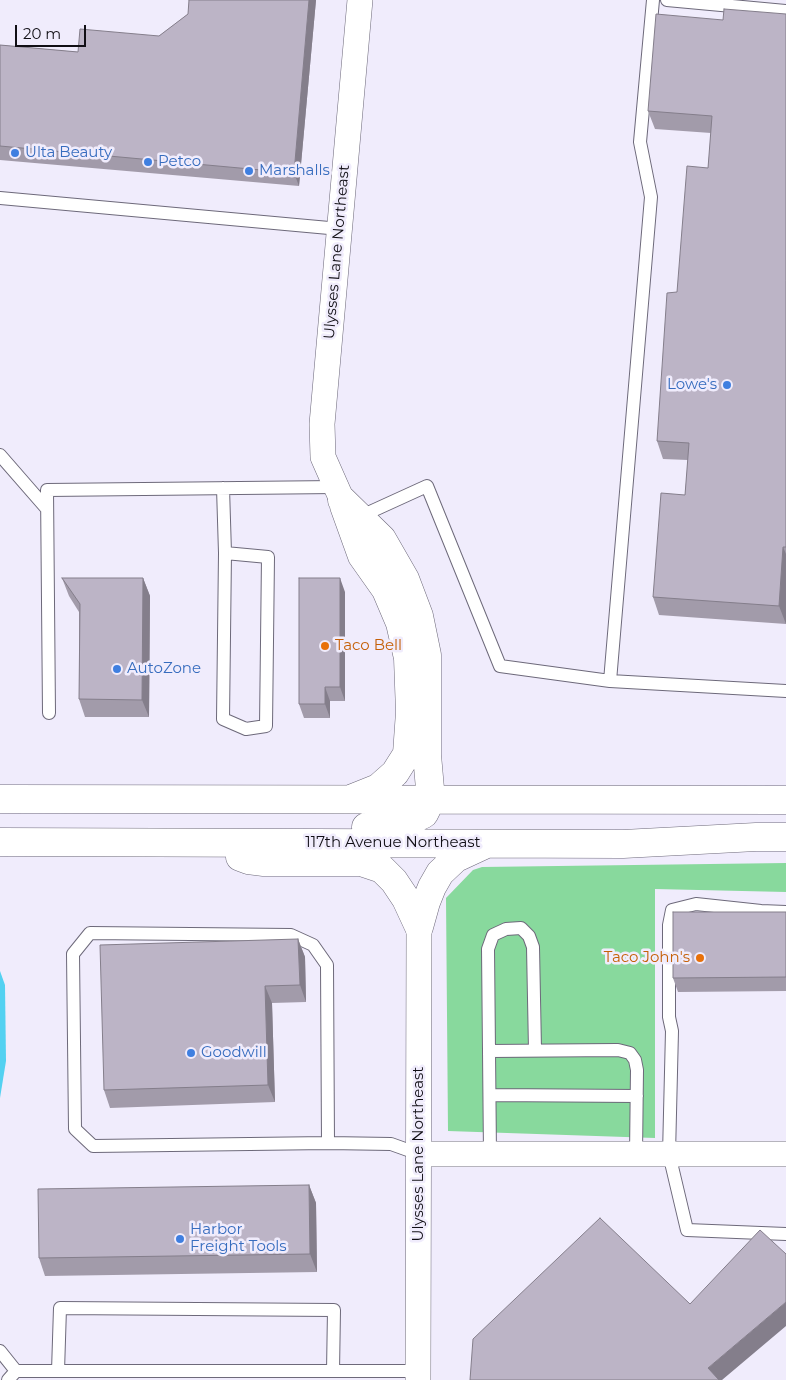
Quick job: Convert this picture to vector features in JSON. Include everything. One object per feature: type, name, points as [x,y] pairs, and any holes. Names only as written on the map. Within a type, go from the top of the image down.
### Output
[{"type":"street","name":"Ulysses Lane Northeast","points":[[346,501],[323,458],[322,424],[360,0]]},
{"type":"street","points":[[346,501],[362,556],[386,590],[400,623],[408,658],[410,712],[407,754],[395,773],[378,788],[347,800]]},
{"type":"street","points":[[202,842],[403,824],[424,814],[431,800],[427,755],[427,655],[419,616],[405,579],[382,539],[346,501]]},
{"type":"street","points":[[0,799],[786,800]]},
{"type":"street","name":"117th Avenue Northeast","points":[[0,842],[623,844],[786,837]]},
{"type":"street","points":[[202,842],[248,860],[264,862],[360,862],[382,869],[394,881],[406,899],[419,927]]},
{"type":"street","points":[[419,927],[426,902],[440,873],[456,858],[487,844]]},
{"type":"street","name":"Ulysses Lane Northeast","points":[[418,1376],[419,927]]},
{"type":"street","points":[[419,1154],[786,1154]]},
{"type":"lane","points":[[610,681],[651,197],[640,142],[652,0]]},
{"type":"lane","points":[[667,0],[786,11]]},
{"type":"lane","points":[[0,198],[340,230]]},
{"type":"lane","points":[[0,455],[47,509]]},
{"type":"lane","points":[[49,713],[47,490],[223,488],[346,501],[427,486],[500,666],[610,681],[786,691]]},
{"type":"lane","points":[[223,488],[225,553],[223,720],[246,728],[266,726],[268,556],[225,553]]},
{"type":"lane","points":[[786,912],[696,904],[672,910],[669,925],[669,1017],[672,1031],[669,1154],[688,1230],[786,1234]]},
{"type":"lane","points":[[490,1154],[488,949],[493,935],[506,929],[521,928],[529,936],[534,947],[536,1050]]},
{"type":"lane","points":[[328,1143],[327,965],[312,945],[291,935],[90,933],[73,954],[75,1129],[93,1146],[392,1144],[419,1154]]},
{"type":"lane","points":[[489,1051],[618,1050],[630,1053],[635,1060],[637,1070],[636,1154]]},
{"type":"lane","points":[[490,1095],[637,1096]]},
{"type":"lane","points":[[58,1371],[60,1308],[334,1310],[333,1371]]},
{"type":"lane","points":[[0,1351],[12,1376],[58,1371],[333,1371],[418,1376]]},
{"type":"green space","points":[[786,863],[786,892],[655,889],[655,1138],[448,1131],[446,898],[473,870],[482,867]]},
{"type":"water","points":[[0,971],[5,985],[6,1061],[0,1098]]},
{"type":"building","points":[[189,0],[309,0],[294,173],[0,146],[0,45],[78,52],[80,29],[159,36],[188,14]]},
{"type":"building","name":"Lowe's","points":[[724,9],[786,14],[786,547],[783,547],[779,606],[653,597],[661,493],[685,495],[689,443],[657,441],[667,293],[677,292],[687,166],[708,168],[712,116],[648,111],[656,14],[723,20]]},
{"type":"building","name":"AutoZone","points":[[62,578],[143,578],[142,700],[79,699],[80,604]]},
{"type":"building","name":"Taco Bell","points":[[299,578],[340,578],[340,687],[325,687],[325,704],[299,704]]},
{"type":"building","points":[[673,912],[786,912],[786,977],[673,978]]},
{"type":"building","name":"Goodwill","points":[[298,939],[300,985],[265,986],[268,1085],[104,1090],[100,945]]},
{"type":"building","name":"Harbor Freight Tools","points":[[309,1185],[310,1254],[39,1258],[38,1189]]},
{"type":"building","points":[[600,1218],[690,1304],[760,1230],[786,1254],[786,1302],[708,1368],[719,1380],[470,1380],[473,1339]]},
{"type":"place","name":"Ulta Beauty","points":[[15,153]]},
{"type":"place","name":"Petco","points":[[148,162]]},
{"type":"place","name":"Marshalls","points":[[249,171]]},
{"type":"place","name":"Lowe's","points":[[727,385]]},
{"type":"place","name":"Taco Bell","points":[[325,646]]},
{"type":"place","name":"AutoZone","points":[[117,669]]},
{"type":"place","name":"Taco John's","points":[[700,958]]},
{"type":"place","name":"Goodwill","points":[[191,1053]]},
{"type":"place","name":"Harbor Freight Tools","points":[[180,1239]]}]
